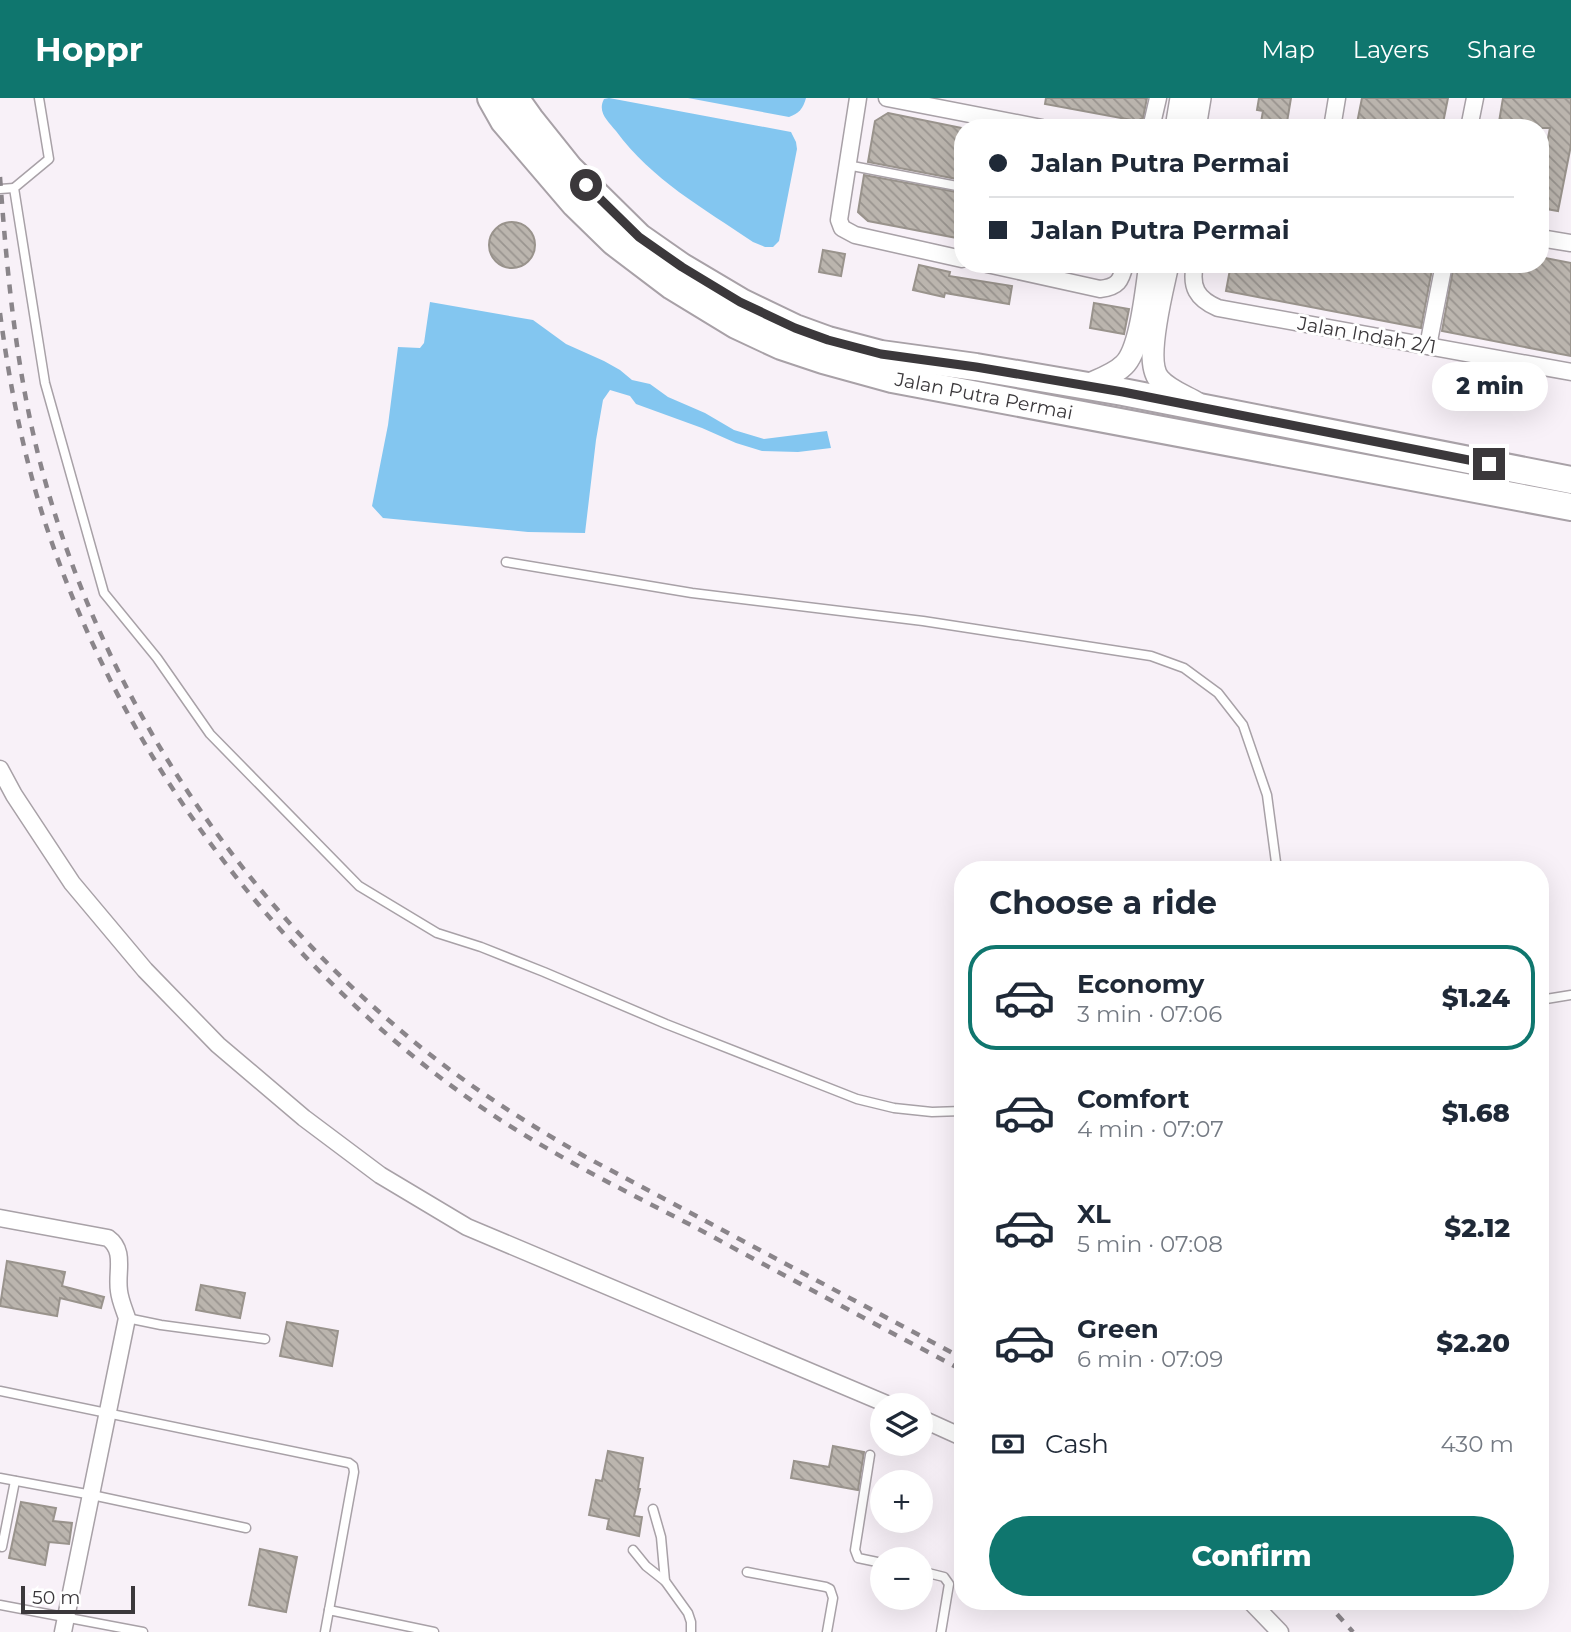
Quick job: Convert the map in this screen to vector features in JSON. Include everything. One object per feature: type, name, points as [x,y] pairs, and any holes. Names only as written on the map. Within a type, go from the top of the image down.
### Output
[{"type":"main road","name":"Jalan Putra Permai","points":[[491,98],[504,121],[575,204],[614,242],[672,286],[736,325],[781,346],[892,379],[1571,507]]},
{"type":"main road","name":"Jalan Putra Permai","points":[[515,98],[570,169],[639,237],[740,302],[828,340],[881,354],[1085,386],[1571,480]]},
{"type":"street","points":[[858,98],[839,220],[842,228],[855,235],[954,257]]},
{"type":"street","points":[[887,98],[982,119]]},
{"type":"street","points":[[1153,119],[1158,98]]},
{"type":"street","points":[[1178,119],[1181,98]]},
{"type":"street","points":[[1196,119],[1200,98]]},
{"type":"street","points":[[1334,119],[1337,98]]},
{"type":"street","points":[[1471,119],[1475,98]]},
{"type":"street","points":[[1549,239],[1571,243]]},
{"type":"street","points":[[1028,273],[1100,289],[1118,284],[1123,273]]},
{"type":"street","points":[[1085,386],[1122,368],[1130,359],[1138,335],[1148,273]]},
{"type":"street","points":[[1166,273],[1152,348],[1154,369],[1159,379],[1168,386],[1205,408]]},
{"type":"street","name":"Jalan Indah 2/1","points":[[1193,273],[1194,286],[1199,295],[1205,302],[1218,308],[1571,372]]},
{"type":"street","points":[[1428,346],[1442,273]]},
{"type":"street","points":[[0,769],[13,795],[72,883],[145,970],[218,1045],[304,1118],[380,1175],[467,1227],[870,1397]]},
{"type":"street","points":[[0,1218],[108,1238],[119,1251],[118,1289],[127,1318],[65,1624]]},
{"type":"street","points":[[933,1425],[954,1434]]},
{"type":"street","points":[[1259,1610],[1280,1632]]},
{"type":"lane","points":[[0,189],[14,187],[49,159],[39,98]]},
{"type":"lane","points":[[846,164],[954,185]]},
{"type":"lane","points":[[14,187],[45,383],[104,593],[157,658],[209,734],[359,886],[437,933],[532,967],[666,1024],[857,1099],[894,1108],[954,1111]]},
{"type":"lane","points":[[506,562],[692,593],[923,621],[1151,656],[1184,668],[1218,693],[1243,724],[1267,795],[1276,861]]},
{"type":"lane","points":[[1549,999],[1571,995]]},
{"type":"lane","points":[[127,1318],[265,1339]]},
{"type":"lane","points":[[0,1391],[349,1463],[354,1472],[325,1632]]},
{"type":"lane","points":[[870,1455],[855,1550],[858,1558],[870,1560]]},
{"type":"lane","points":[[0,1478],[246,1528]]},
{"type":"lane","points":[[2,1547],[15,1481]]},
{"type":"lane","points":[[653,1509],[661,1537],[665,1581]]},
{"type":"lane","points":[[633,1550],[646,1566],[665,1581],[688,1613],[691,1632]]},
{"type":"lane","points":[[747,1572],[830,1589],[833,1598],[827,1632]]},
{"type":"lane","points":[[933,1574],[944,1577],[948,1584],[941,1632]]},
{"type":"lane","points":[[0,1605],[65,1624],[143,1632]]},
{"type":"lane","points":[[329,1609],[434,1632]]},
{"type":"water","points":[[688,98],[806,98],[800,110],[789,117]]},
{"type":"water","points":[[604,99],[791,132],[797,149],[779,241],[773,247],[753,242],[662,179],[630,148],[607,120],[602,104]]},
{"type":"water","points":[[430,302],[533,320],[566,344],[604,361],[632,380],[650,384],[668,397],[705,413],[734,430],[764,439],[827,431],[831,448],[798,452],[762,451],[636,404],[630,396],[610,390],[603,400],[596,440],[585,533],[528,532],[383,518],[372,506],[388,425],[398,347],[420,348],[424,343]]},
{"type":"building","points":[[1046,98],[1147,98],[1141,119],[1126,119],[1045,104]]},
{"type":"building","points":[[1259,98],[1291,98],[1288,119],[1262,119],[1263,111],[1257,110]]},
{"type":"building","points":[[1362,98],[1448,98],[1444,119],[1358,119]]},
{"type":"building","points":[[1503,98],[1571,98],[1571,145],[1558,211],[1549,210],[1549,119],[1500,119]]},
{"type":"building","points":[[888,113],[954,126],[954,178],[868,162],[875,121]]},
{"type":"building","points":[[864,175],[954,192],[954,237],[868,221],[858,212]]},
{"type":"building","points":[[512,222],[521,223],[528,229],[534,236],[534,254],[528,261],[521,267],[512,268],[503,267],[496,261],[490,254],[489,245],[490,236],[496,229],[503,223]]},
{"type":"building","points":[[823,250],[845,254],[841,276],[819,272]]},
{"type":"building","points":[[1549,259],[1571,263],[1571,356],[1442,331],[1452,273],[1549,273]]},
{"type":"building","points":[[919,265],[950,272],[949,276],[1012,286],[1009,304],[945,293],[944,297],[913,290]]},
{"type":"building","points":[[1229,273],[1431,273],[1421,328],[1226,291]]},
{"type":"building","points":[[1094,303],[1129,309],[1124,334],[1090,328]]},
{"type":"building","points":[[7,1261],[65,1272],[62,1286],[104,1297],[101,1308],[60,1298],[57,1316],[0,1306]]},
{"type":"building","points":[[201,1285],[245,1293],[240,1318],[196,1310]]},
{"type":"building","points":[[287,1322],[338,1331],[332,1366],[280,1356]]},
{"type":"building","points":[[833,1446],[864,1452],[858,1490],[791,1478],[794,1461],[829,1467]]},
{"type":"building","points":[[608,1451],[643,1458],[634,1516],[642,1517],[639,1536],[607,1529],[609,1519],[589,1515],[596,1480],[602,1481]]},
{"type":"building","points":[[21,1502],[56,1508],[53,1521],[72,1523],[69,1544],[49,1542],[45,1565],[9,1558]]},
{"type":"building","points":[[260,1549],[297,1557],[286,1612],[249,1605]]},
{"type":"railway","points":[[0,177],[9,285],[25,392],[40,462],[64,542],[95,620],[131,696],[173,769],[221,839],[273,905],[330,966],[392,1023],[461,1078],[509,1110],[584,1156],[954,1354]]},
{"type":"railway","points":[[0,313],[28,464],[42,513],[74,601],[113,686],[159,768],[212,845],[270,918],[334,986],[404,1048],[503,1122],[582,1168],[954,1366]]},
{"type":"railway","points":[[1333,1610],[1353,1632]]},
{"type":"route","points":[[586,185],[639,237],[682,267],[740,302],[828,340],[881,354],[1123,392],[1489,464]]}]
